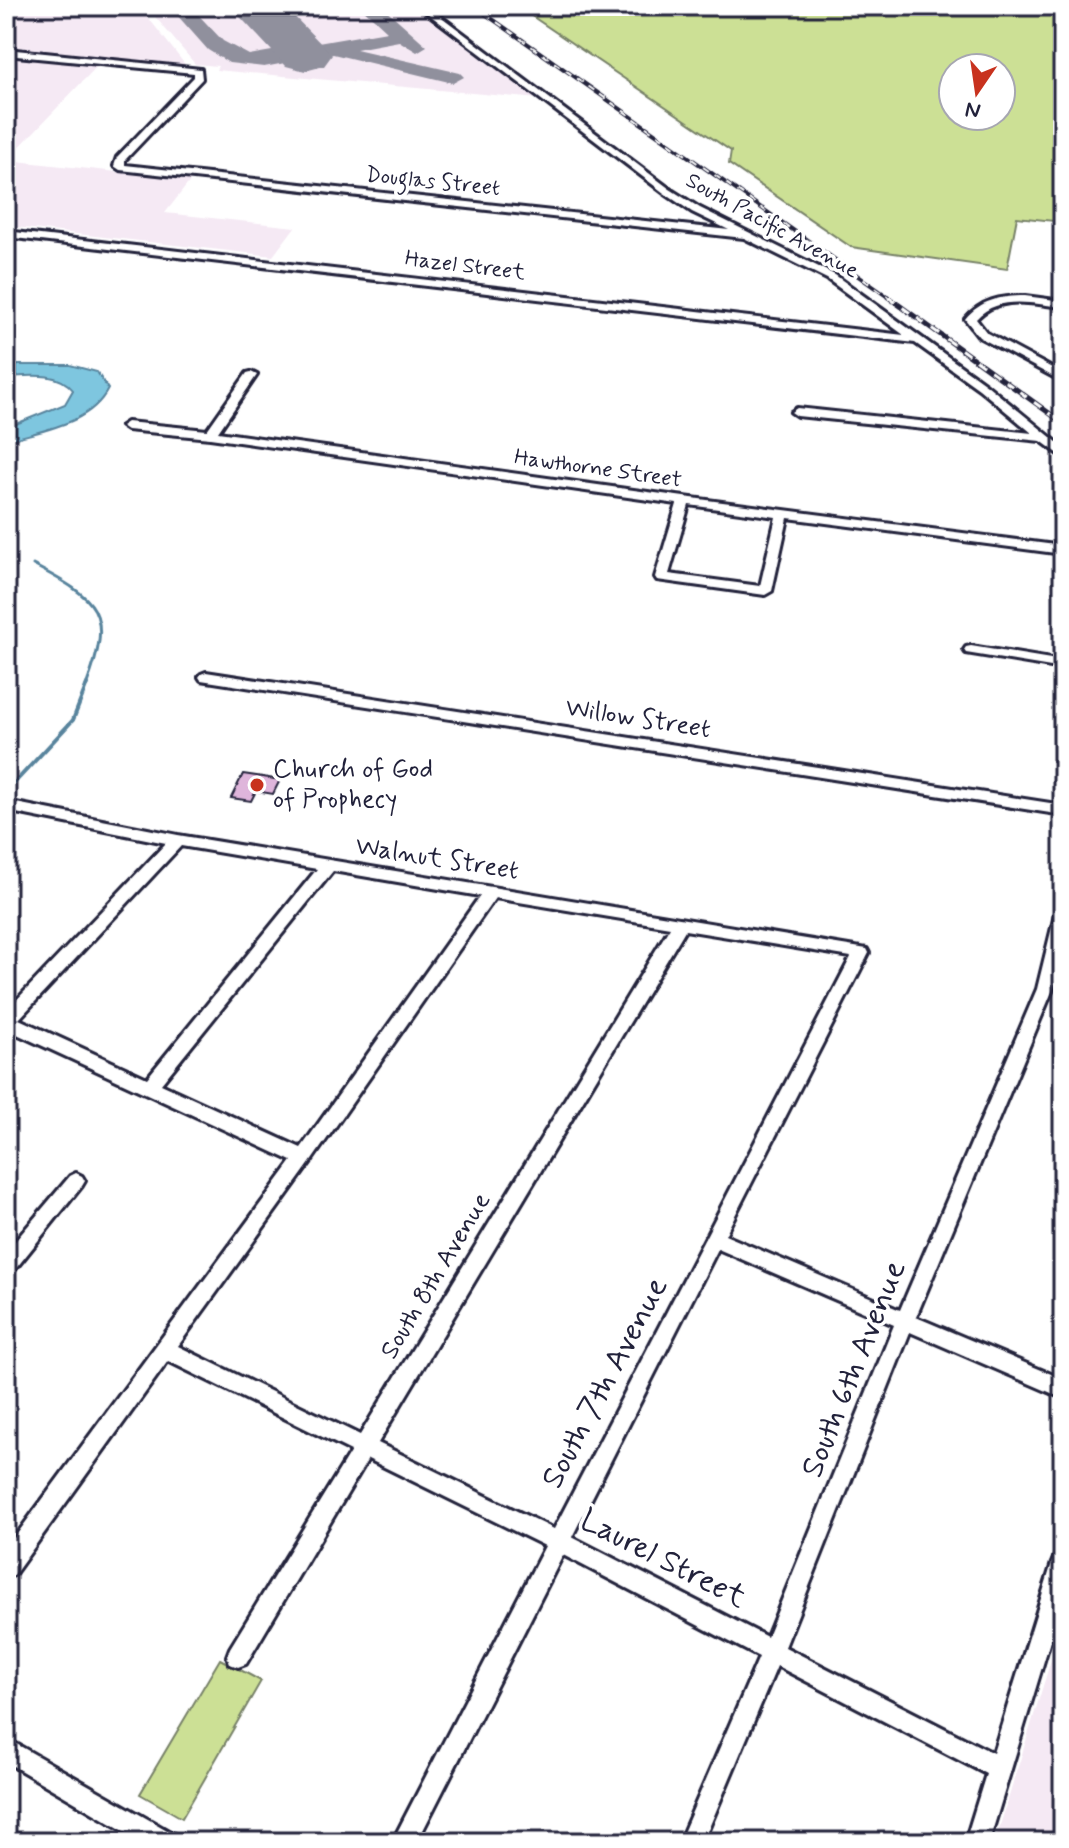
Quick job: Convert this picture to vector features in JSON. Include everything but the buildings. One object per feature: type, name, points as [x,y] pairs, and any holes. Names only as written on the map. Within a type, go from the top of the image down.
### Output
[{"type":"street","name":"South Pacific Avenue","points":[[422,6],[667,191],[743,235],[831,277],[1063,453]]},
{"type":"street","name":"Douglas Street","points":[[6,52],[198,71],[199,77],[120,159],[119,166],[128,170],[743,235]]},
{"type":"street","name":"Hazel Street","points":[[6,234],[918,340]]},
{"type":"street","points":[[1063,304],[995,299],[980,306],[970,319],[983,335],[1063,379]]},
{"type":"street","points":[[210,434],[251,375]]},
{"type":"street","points":[[797,412],[1046,438]]},
{"type":"street","name":"Hawthorne Street","points":[[127,426],[210,434],[684,501],[1063,550]]},
{"type":"street","points":[[684,501],[662,577],[765,591],[783,514]]},
{"type":"street","points":[[971,650],[1063,665]]},
{"type":"street","name":"Willow Street","points":[[206,677],[1063,810]]},
{"type":"street","name":"Walnut Street","points":[[6,806],[178,840],[861,953]]},
{"type":"street","points":[[178,840],[6,1022],[304,1158]]},
{"type":"street","points":[[149,1087],[329,865]]},
{"type":"street","points":[[6,1566],[304,1158],[491,892]]},
{"type":"street","name":"South 6th Avenue","points":[[691,1842],[1045,989],[1062,915]]},
{"type":"street","name":"South 8th Avenue","points":[[238,1656],[681,923]]},
{"type":"street","name":"South 7th Avenue","points":[[404,1842],[861,953]]},
{"type":"street","points":[[6,1266],[76,1181]]},
{"type":"street","points":[[714,1239],[1063,1389]]},
{"type":"street","name":"Laurel Street","points":[[164,1349],[557,1541],[1000,1769]]},
{"type":"street","points":[[977,1842],[1063,1563]]},
{"type":"street","points":[[6,1749],[134,1834],[166,1842]]},
{"type":"shaded area","points":[[6,6],[139,6],[187,67],[104,59],[7,160],[191,180],[165,213],[295,227],[273,256],[6,226]]},
{"type":"shaded area","points":[[146,6],[418,6],[539,99],[216,70],[218,66],[195,64]]},
{"type":"shaded area","points":[[1063,1621],[1063,1842],[995,1842]]},
{"type":"green space","points":[[517,6],[1063,6],[1063,222],[1017,217],[1007,269],[851,247],[729,164],[731,151]]},
{"type":"green space","points":[[220,1659],[261,1681],[182,1818],[140,1794]]},
{"type":"water","points":[[70,365],[97,372],[108,389],[100,401],[77,418],[6,441],[6,428],[65,404],[73,390],[51,377],[6,377],[6,367]]},
{"type":"waterway","points":[[33,565],[73,588],[95,610],[99,640],[86,686]]},
{"type":"waterway","points":[[6,792],[73,720],[87,684]]},
{"type":"taxiway","points":[[179,6],[216,46],[249,61],[264,61],[402,34]]},
{"type":"taxiway","points":[[370,6],[417,46]]},
{"type":"taxiway","points":[[342,52],[453,77]]},
{"type":"runway","points":[[255,6],[305,55]]},
{"type":"railway","points":[[474,6],[891,299]]},
{"type":"railway","points":[[888,297],[1063,423]]},
{"type":"place","name":"Church of God of Prophecy","points":[[257,785]]}]
